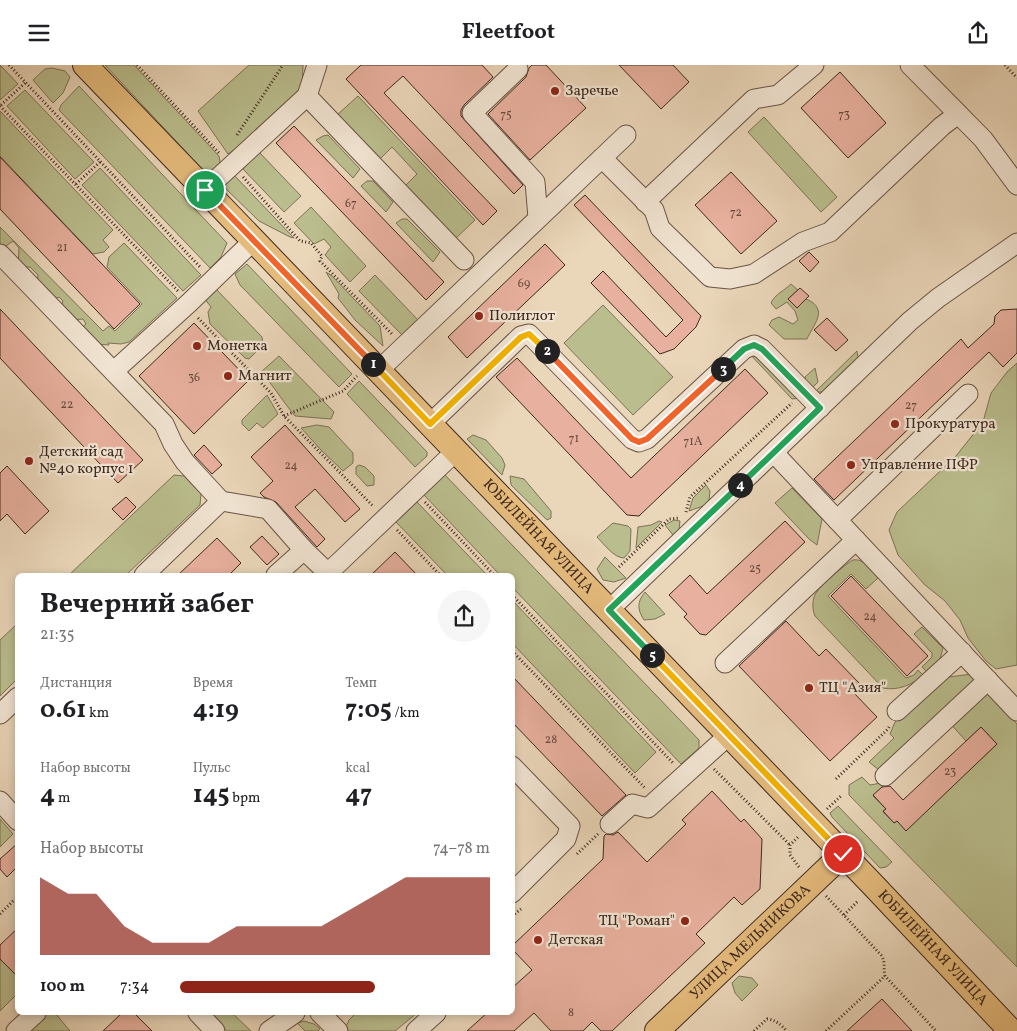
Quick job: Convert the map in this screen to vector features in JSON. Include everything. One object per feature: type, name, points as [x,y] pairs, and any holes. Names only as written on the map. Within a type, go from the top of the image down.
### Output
[{"type":"main road","name":"ЮБИЛЕЙНАЯ УЛИЦА","points":[[85,65],[254,241],[369,373],[430,424],[1011,1031]]},
{"type":"main road","name":"УЛИЦА МЕЛЬНИКОВА","points":[[658,1031],[843,854]]},
{"type":"lane","points":[[205,190],[307,96],[317,65]]},
{"type":"lane","points":[[645,202],[754,99],[778,95],[814,65]]},
{"type":"lane","points":[[910,65],[983,139],[1017,185]]},
{"type":"lane","points":[[518,69],[472,113],[535,182],[538,218]]},
{"type":"lane","points":[[307,96],[464,260]]},
{"type":"lane","points":[[602,159],[654,210],[660,228],[710,277],[730,279],[754,274],[803,242],[830,232],[942,126],[958,114]]},
{"type":"lane","points":[[369,373],[626,135]]},
{"type":"lane","points":[[114,371],[254,241]]},
{"type":"lane","points":[[609,610],[910,321],[938,298],[1017,243]]},
{"type":"lane","points":[[0,254],[164,424],[173,444],[185,462],[221,501],[268,509],[328,573]]},
{"type":"lane","points":[[430,424],[521,337],[529,334],[632,439],[639,442],[647,439],[744,349],[754,345],[762,349],[820,408]]},
{"type":"lane","points":[[837,520],[968,394]]},
{"type":"lane","points":[[330,573],[456,451]]},
{"type":"lane","points":[[774,453],[1017,711]]},
{"type":"lane","points":[[146,573],[221,501]]},
{"type":"lane","points":[[724,663],[856,540]]},
{"type":"lane","points":[[278,573],[304,549]]},
{"type":"lane","points":[[897,711],[962,652]]},
{"type":"lane","points":[[885,775],[988,680]]},
{"type":"lane","points":[[0,714],[15,700]]},
{"type":"lane","points":[[610,824],[632,804],[648,808],[729,735]]},
{"type":"lane","points":[[515,769],[570,826],[566,839],[515,890]]},
{"type":"lane","points":[[0,801],[15,817]]},
{"type":"lane","points":[[16,1031],[34,1015]]},
{"type":"lane","points":[[200,1015],[215,1031]]},
{"type":"lane","points":[[269,1031],[292,1015]]},
{"type":"lane","points":[[322,1015],[338,1031]]},
{"type":"lane","points":[[416,1031],[434,1015]]},
{"type":"path","points":[[9,65],[212,280]]},
{"type":"path","points":[[137,65],[223,157]]},
{"type":"path","points":[[234,140],[283,65]]},
{"type":"path","points":[[1005,65],[1017,78]]},
{"type":"path","points":[[26,82],[0,105],[183,297]]},
{"type":"path","points":[[76,185],[100,161]]},
{"type":"path","points":[[242,177],[300,241],[311,243],[322,255],[320,261],[397,339]]},
{"type":"path","points":[[198,317],[271,393],[284,416],[378,512]]},
{"type":"path","points":[[284,416],[343,391],[369,373]]},
{"type":"path","points":[[619,567],[669,519],[685,515],[690,497],[792,403]]},
{"type":"path","points":[[414,491],[492,573]]},
{"type":"path","points":[[391,525],[438,573]]},
{"type":"path","points":[[515,598],[684,775]]},
{"type":"path","points":[[515,654],[657,801]]},
{"type":"path","points":[[836,779],[888,729],[897,711]]},
{"type":"path","points":[[703,759],[790,845]]},
{"type":"path","points":[[823,813],[841,796]]},
{"type":"path","points":[[799,836],[790,845],[790,855],[799,867]]},
{"type":"path","points":[[825,895],[884,958],[885,975],[936,1031]]},
{"type":"path","points":[[0,914],[15,899]]},
{"type":"path","points":[[844,915],[858,901]]},
{"type":"path","points":[[826,1031],[885,975]]},
{"type":"path","points":[[754,1031],[767,1019],[780,1024],[787,1031]]},
{"type":"green space","points":[[0,65],[18,84],[0,100]]},
{"type":"green space","points":[[105,65],[134,65],[219,156],[218,169],[205,172]]},
{"type":"green space","points":[[249,65],[303,65],[302,88],[253,136],[228,154],[198,111]]},
{"type":"green space","points":[[52,68],[65,71],[70,77],[63,93],[53,103],[33,80],[45,69]]},
{"type":"green space","points":[[79,86],[227,243],[221,257],[210,268],[59,110],[61,105]]},
{"type":"green space","points":[[25,90],[94,162],[75,179],[7,106]]},
{"type":"green space","points":[[358,96],[475,220],[454,240],[404,187],[417,174],[392,147],[379,160],[337,115]]},
{"type":"green space","points":[[0,111],[113,230],[103,240],[109,247],[104,252],[93,254],[0,156]]},
{"type":"green space","points":[[764,117],[837,197],[821,212],[748,132]]},
{"type":"green space","points":[[328,135],[360,169],[353,178],[316,140]]},
{"type":"green space","points":[[259,152],[301,196],[284,212],[243,169]]},
{"type":"green space","points":[[100,168],[201,275],[183,291],[82,185]]},
{"type":"green space","points":[[232,173],[294,238],[259,221],[223,186]]},
{"type":"green space","points":[[367,181],[373,181],[393,202],[386,212],[361,186]]},
{"type":"green space","points":[[311,207],[366,266],[350,282],[325,255],[331,247],[324,239],[314,244],[294,223]]},
{"type":"green space","points":[[402,219],[407,219],[440,252],[433,262],[396,223]]},
{"type":"green space","points":[[0,227],[103,331],[109,326],[115,331],[142,304],[107,267],[109,257],[124,243],[177,298],[129,342],[121,344],[108,343],[109,345],[95,344],[80,330],[86,324],[83,319],[70,320],[60,310],[63,301],[59,297],[50,300],[37,285],[38,275],[30,267],[18,267],[19,248],[13,241],[0,250]]},
{"type":"green space","points":[[247,264],[352,374],[339,387],[240,285],[235,274]]},
{"type":"green space","points":[[326,272],[380,326],[383,346],[355,320],[338,298],[339,294]]},
{"type":"green space","points":[[375,275],[418,320],[402,335],[359,291]]},
{"type":"green space","points":[[791,284],[798,290],[788,299],[797,308],[806,299],[817,307],[818,317],[807,339],[784,339],[769,325],[772,320],[779,317],[793,324],[798,320],[795,311],[787,302],[776,309],[771,303],[777,295]]},
{"type":"green space","points":[[215,288],[262,337],[263,345],[249,359],[245,358],[210,324],[208,312],[211,307],[204,298]]},
{"type":"green space","points":[[603,305],[673,377],[633,415],[564,343]]},
{"type":"green space","points":[[746,350],[753,350],[800,398],[792,399]]},
{"type":"green space","points":[[857,351],[858,358],[823,392],[815,392]]},
{"type":"green space","points":[[279,356],[334,412],[331,419],[295,416],[261,372]]},
{"type":"green space","points":[[1017,363],[1017,665],[996,669],[986,661],[968,638],[960,620],[945,601],[925,585],[898,555],[889,530],[897,512],[956,456],[983,422],[991,393],[1007,372]]},
{"type":"green space","points":[[815,368],[818,382],[811,389],[805,377]]},
{"type":"green space","points":[[359,381],[427,452],[427,456],[415,467],[347,394]]},
{"type":"green space","points":[[267,395],[278,414],[263,428],[257,423],[249,431],[242,424],[242,420]]},
{"type":"green space","points":[[317,425],[329,427],[353,453],[353,463],[343,471],[301,428]]},
{"type":"green space","points":[[473,435],[486,440],[502,458],[505,465],[502,475],[467,439]]},
{"type":"green space","points":[[359,465],[365,467],[374,476],[374,485],[367,486],[356,474],[356,467]]},
{"type":"green space","points":[[174,475],[184,476],[201,494],[200,505],[128,573],[71,573]]},
{"type":"green space","points":[[445,475],[699,740],[699,748],[681,764],[515,590],[515,573],[498,573],[424,495]]},
{"type":"green space","points":[[510,476],[524,479],[551,511],[551,518],[547,520],[511,485]]},
{"type":"green space","points":[[706,485],[710,491],[709,500],[703,506],[689,511],[693,498]]},
{"type":"green space","points":[[792,488],[822,519],[817,545],[775,503]]},
{"type":"green space","points":[[417,502],[485,573],[445,573],[396,522]]},
{"type":"green space","points":[[674,520],[680,521],[679,530],[673,535],[665,525]]},
{"type":"green space","points":[[659,521],[662,522],[636,548],[638,527],[651,525]]},
{"type":"green space","points":[[613,523],[628,526],[631,529],[630,551],[624,558],[613,553],[597,537]]},
{"type":"green space","points":[[605,557],[626,578],[614,582],[603,580],[597,569]]},
{"type":"green space","points":[[853,560],[864,563],[878,578],[866,589],[851,574],[828,596],[906,678],[914,675],[918,670],[923,675],[910,684],[894,689],[883,688],[815,616],[813,604],[816,593],[833,575]]},
{"type":"green space","points":[[645,592],[665,614],[655,619],[644,620],[639,606],[640,599]]},
{"type":"green space","points":[[515,603],[656,752],[635,773],[515,646]]},
{"type":"green space","points":[[15,626],[15,681],[0,696],[0,640]]},
{"type":"green space","points":[[922,627],[943,648],[940,659],[927,672],[922,667],[932,657],[932,653],[914,634]]},
{"type":"green space","points":[[972,674],[975,677],[973,682],[879,770],[869,762],[894,738],[890,734],[895,722],[941,678]]},
{"type":"green space","points":[[986,690],[1017,724],[1017,967],[849,795],[849,785],[862,777],[870,785],[887,782],[873,796],[886,809],[883,812],[894,823],[897,821],[906,830],[997,744],[981,727],[966,741],[948,721]]},
{"type":"green space","points":[[838,806],[892,862],[886,867],[880,868],[832,817],[830,813]]},
{"type":"green space","points":[[0,819],[13,834],[0,847]]},
{"type":"green space","points":[[0,959],[15,974],[15,996],[0,1011]]},
{"type":"green space","points":[[739,976],[752,978],[758,985],[742,1001],[735,993],[732,983]]},
{"type":"green space","points":[[46,1015],[57,1015],[70,1031],[28,1031]]},
{"type":"green space","points":[[210,1015],[234,1015],[251,1031],[227,1031]]},
{"type":"green space","points":[[354,1015],[415,1015],[395,1031],[346,1031],[349,1020]]},
{"type":"green space","points":[[304,1021],[314,1024],[320,1029],[318,1031],[305,1031],[297,1023]]},
{"type":"building","points":[[361,65],[482,65],[493,77],[464,105],[461,110],[461,116],[523,185],[514,194],[403,76],[384,93],[497,211],[483,225],[346,79]]},
{"type":"building","points":[[532,65],[546,65],[586,108],[530,160],[488,114],[526,77]]},
{"type":"building","points":[[619,65],[673,65],[689,82],[661,109]]},
{"type":"building","points":[[840,72],[886,123],[848,158],[801,108]]},
{"type":"building","points":[[294,126],[444,282],[426,300],[276,143]]},
{"type":"building","points":[[0,157],[140,304],[114,329],[0,209]]},
{"type":"building","points":[[731,172],[777,221],[741,254],[695,205]]},
{"type":"building","points":[[585,195],[701,316],[696,327],[674,349],[660,354],[591,283],[603,271],[666,337],[683,320],[574,205]]},
{"type":"building","points":[[545,244],[565,265],[467,358],[448,337]]},
{"type":"building","points":[[809,252],[819,262],[810,272],[799,261]]},
{"type":"building","points":[[800,288],[809,296],[797,308],[788,299]]},
{"type":"building","points":[[0,309],[143,460],[118,483],[0,358]]},
{"type":"building","points":[[1017,309],[1017,353],[1003,367],[989,352],[834,500],[814,479],[961,339],[968,348],[994,324],[995,316],[1001,310]]},
{"type":"building","points":[[827,318],[848,340],[836,351],[814,330]]},
{"type":"building","points":[[194,323],[249,380],[194,434],[139,376]]},
{"type":"building","points":[[517,358],[631,478],[745,369],[768,393],[639,516],[627,515],[496,377]]},
{"type":"building","points":[[285,425],[360,509],[345,522],[315,489],[295,507],[325,539],[317,547],[276,502],[264,497],[260,493],[273,481],[251,457]]},
{"type":"building","points":[[204,445],[222,465],[212,474],[194,455]]},
{"type":"building","points":[[7,466],[49,511],[25,534],[7,514],[0,521],[0,473]]},
{"type":"building","points":[[126,497],[136,507],[123,520],[112,509]]},
{"type":"building","points":[[785,521],[805,542],[706,635],[700,634],[684,617],[687,614],[669,595],[690,575],[707,594]]},
{"type":"building","points":[[262,536],[279,554],[267,565],[250,547]]},
{"type":"building","points":[[217,538],[241,563],[231,573],[180,573]]},
{"type":"building","points":[[395,552],[415,573],[373,573]]},
{"type":"building","points":[[851,576],[928,656],[907,676],[831,596]]},
{"type":"building","name":"ТЦ \"Азия\"","points":[[786,621],[819,656],[826,649],[861,685],[853,692],[877,717],[830,761],[739,666]]},
{"type":"building","points":[[515,679],[626,795],[602,816],[515,725]]},
{"type":"building","points":[[981,727],[997,744],[906,831],[897,821],[894,823],[883,811],[886,809],[873,795],[882,787],[890,786],[903,800]]},
{"type":"building","points":[[712,791],[741,822],[744,819],[762,839],[760,889],[742,905],[734,897],[696,934],[705,943],[612,1031],[601,1031],[592,1022],[583,1031],[551,1031],[534,1013],[514,1031],[467,1031],[485,1015],[515,1015],[515,985],[532,970],[515,952],[515,943],[603,859],[604,836],[606,834],[613,835],[618,832],[647,862],[686,824],[682,820]]},
{"type":"building","points":[[15,846],[15,869],[7,877],[0,869],[0,859]]},
{"type":"building","points":[[15,931],[15,974],[0,959],[0,945]]},
{"type":"building","points":[[882,999],[912,1031],[847,1031]]},
{"type":"building","points":[[120,1015],[136,1015],[152,1031],[103,1031]]},
{"type":"place","name":"Заречье","points":[[555,91]]},
{"type":"place","name":"Полиглот","points":[[479,316]]},
{"type":"place","name":"Монетка","points":[[197,346]]},
{"type":"place","name":"Магнит","points":[[228,376]]},
{"type":"place","name":"Прокуратура","points":[[895,424]]},
{"type":"place","name":"Детский сад №40 корпус 1","points":[[29,461]]},
{"type":"place","name":"Управление ПФР","points":[[851,465]]},
{"type":"place","name":"ТЦ \"Азия\"","points":[[809,688]]},
{"type":"place","name":"ТЦ \"Роман\"","points":[[685,921]]},
{"type":"place","name":"Детская","points":[[538,940]]},
{"type":"route","points":[[205,190],[430,424],[521,337],[529,334],[632,439],[639,442],[647,439],[744,349],[754,345],[762,349],[820,408],[609,610],[843,854]]}]
